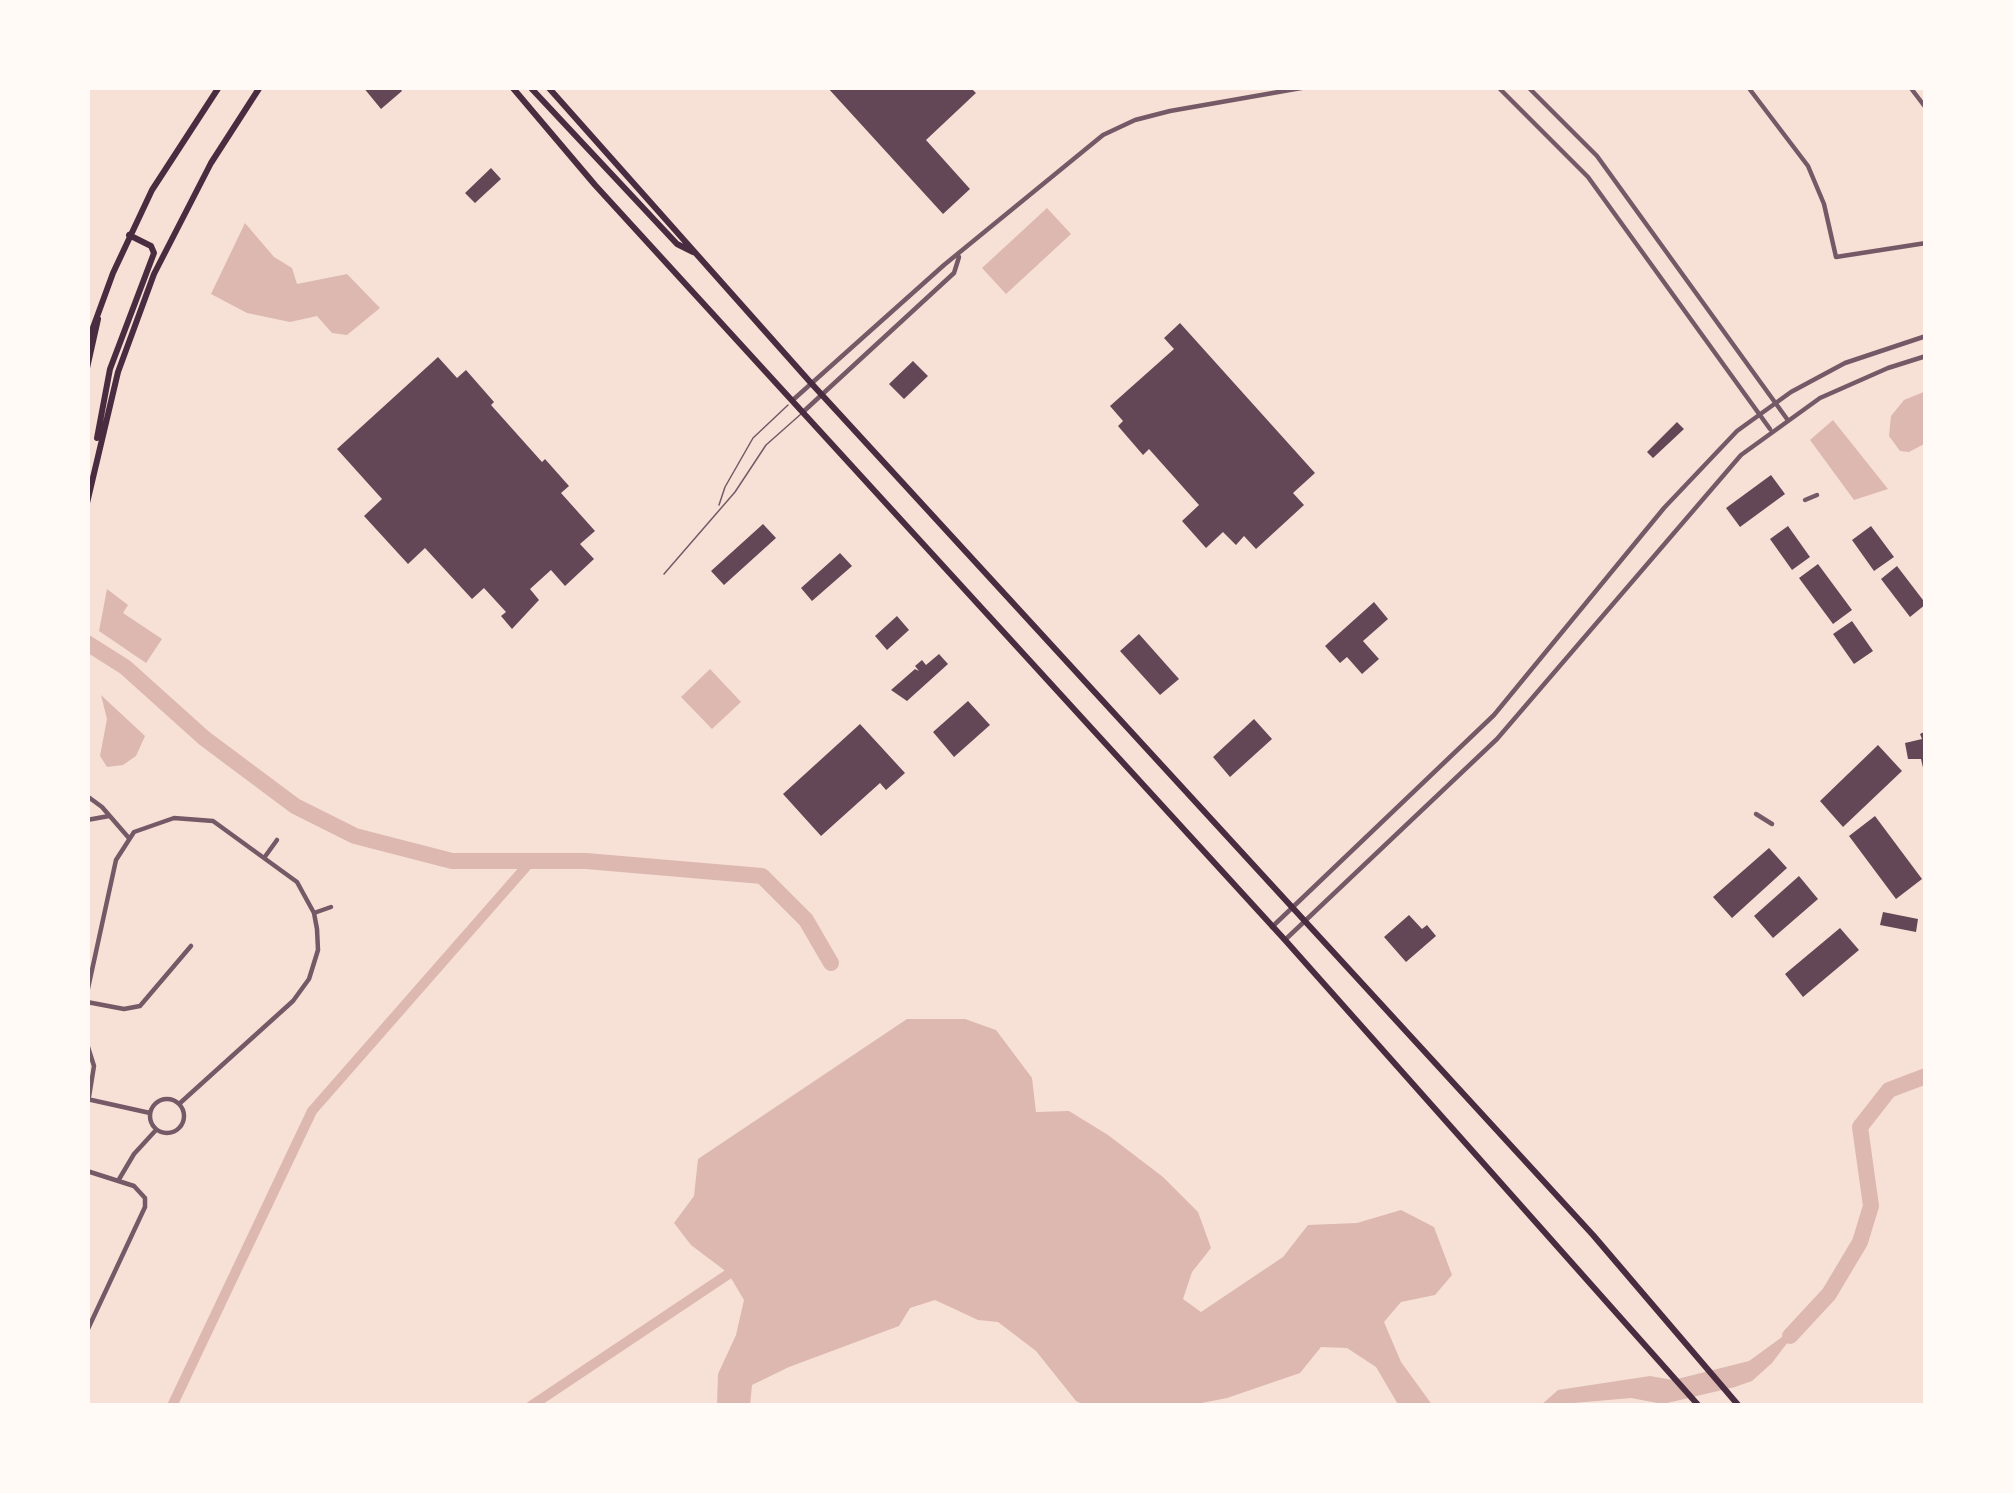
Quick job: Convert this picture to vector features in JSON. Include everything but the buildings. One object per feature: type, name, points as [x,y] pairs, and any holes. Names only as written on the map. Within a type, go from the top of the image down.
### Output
[{"type":"main road","points":[[87,344],[129,236],[179,145],[219,87]]},
{"type":"main road","points":[[87,503],[118,373],[154,274],[211,164],[260,87]]},
{"type":"main road","points":[[512,87],[595,185],[1285,940],[1699,1406]]},
{"type":"main road","points":[[530,87],[677,244],[696,254]]},
{"type":"main road","points":[[548,87],[812,383],[1306,920],[1678,1332],[1739,1406]]},
{"type":"main road","points":[[95,459],[105,386],[154,253],[151,246],[129,236]]},
{"type":"main road","points":[[87,368],[99,310]]},
{"type":"street","points":[[792,401],[944,265],[1103,135],[1170,111],[1307,87]]},
{"type":"street","points":[[1498,87],[1588,178],[1771,430]]},
{"type":"street","points":[[1528,87],[1598,156],[1787,418]]},
{"type":"street","points":[[1748,87],[1808,166],[1824,204],[1836,257],[1926,243]]},
{"type":"street","points":[[1910,87],[1926,108]]},
{"type":"street","points":[[802,413],[954,273],[959,257]]},
{"type":"street","points":[[1272,926],[1494,715],[1671,500],[1758,413],[1858,357],[1926,336]]},
{"type":"street","points":[[1285,940],[1497,740],[1705,492],[1771,430],[1855,381],[1926,356]]},
{"type":"street","points":[[1804,500],[1816,495]]},
{"type":"street","points":[[87,796],[128,837]]},
{"type":"street","points":[[1756,814],[1772,824]]},
{"type":"street","points":[[87,820],[109,816]]},
{"type":"street","points":[[87,994],[116,860],[128,837],[174,818],[213,821],[296,882],[314,914],[317,950],[302,992],[178,1104]]},
{"type":"street","points":[[264,857],[277,840]]},
{"type":"street","points":[[314,914],[331,908]]},
{"type":"street","points":[[87,1002],[124,1009],[140,1006],[190,946]]},
{"type":"street","points":[[87,1045],[94,1066],[88,1099],[150,1113]]},
{"type":"street","points":[[150,1113],[160,1100],[178,1104]]},
{"type":"street","points":[[156,1130],[170,1133],[180,1127],[184,1117],[178,1104]]},
{"type":"street","points":[[150,1113],[156,1130]]},
{"type":"street","points":[[118,1181],[156,1130]]},
{"type":"street","points":[[87,1171],[141,1191],[145,1207],[87,1331]]},
{"type":"lane","points":[[718,509],[753,438],[792,401]]},
{"type":"lane","points":[[664,574],[735,492],[766,445],[802,413]]},
{"type":"shaded area","points":[[1047,208],[1071,234],[1006,294],[982,268]]},
{"type":"shaded area","points":[[245,223],[274,257],[292,268],[297,284],[347,274],[380,308],[347,335],[332,333],[317,316],[290,322],[247,313],[211,294]]},
{"type":"shaded area","points":[[1926,391],[1926,443],[1909,452],[1900,451],[1889,436],[1891,416],[1904,400]]},
{"type":"shaded area","points":[[1833,420],[1888,489],[1854,500],[1810,440]]},
{"type":"shaded area","points":[[107,589],[128,605],[123,613],[162,639],[146,663],[99,631]]},
{"type":"shaded area","points":[[710,669],[741,702],[712,729],[681,697]]},
{"type":"shaded area","points":[[101,695],[145,736],[136,756],[123,765],[107,767],[100,756],[107,719]]},
{"type":"shaded area","points":[[907,1019],[965,1019],[996,1030],[1032,1078],[1036,1112],[1069,1111],[1163,1177],[1198,1212],[1211,1248],[1192,1272],[1183,1299],[1201,1312],[1283,1257],[1308,1225],[1357,1223],[1401,1210],[1434,1227],[1452,1275],[1435,1295],[1401,1302],[1384,1322],[1401,1362],[1433,1406],[1399,1406],[1376,1367],[1347,1348],[1321,1347],[1300,1373],[1227,1398],[1187,1406],[1086,1406],[1076,1401],[1036,1351],[998,1322],[978,1320],[935,1300],[910,1308],[899,1326],[752,1385],[750,1406],[717,1406],[718,1374],[736,1335],[744,1300],[728,1273],[691,1245],[674,1223],[694,1196],[698,1159]]},
{"type":"shaded area","points":[[1804,1321],[1772,1363],[1752,1381],[1735,1387],[1663,1404],[1631,1398],[1540,1406],[1558,1390],[1650,1376],[1673,1380],[1749,1361]]},
{"type":"waterway","points":[[87,643],[125,667],[204,738],[295,806],[355,836],[452,861],[586,861],[762,876],[806,920],[831,963]]},
{"type":"waterway","points":[[172,1406],[312,1111],[532,860]]},
{"type":"waterway","points":[[1790,1336],[1829,1294],[1860,1242],[1871,1206],[1860,1127],[1889,1090],[1926,1076]]},
{"type":"waterway","points":[[531,1406],[739,1267]]}]
